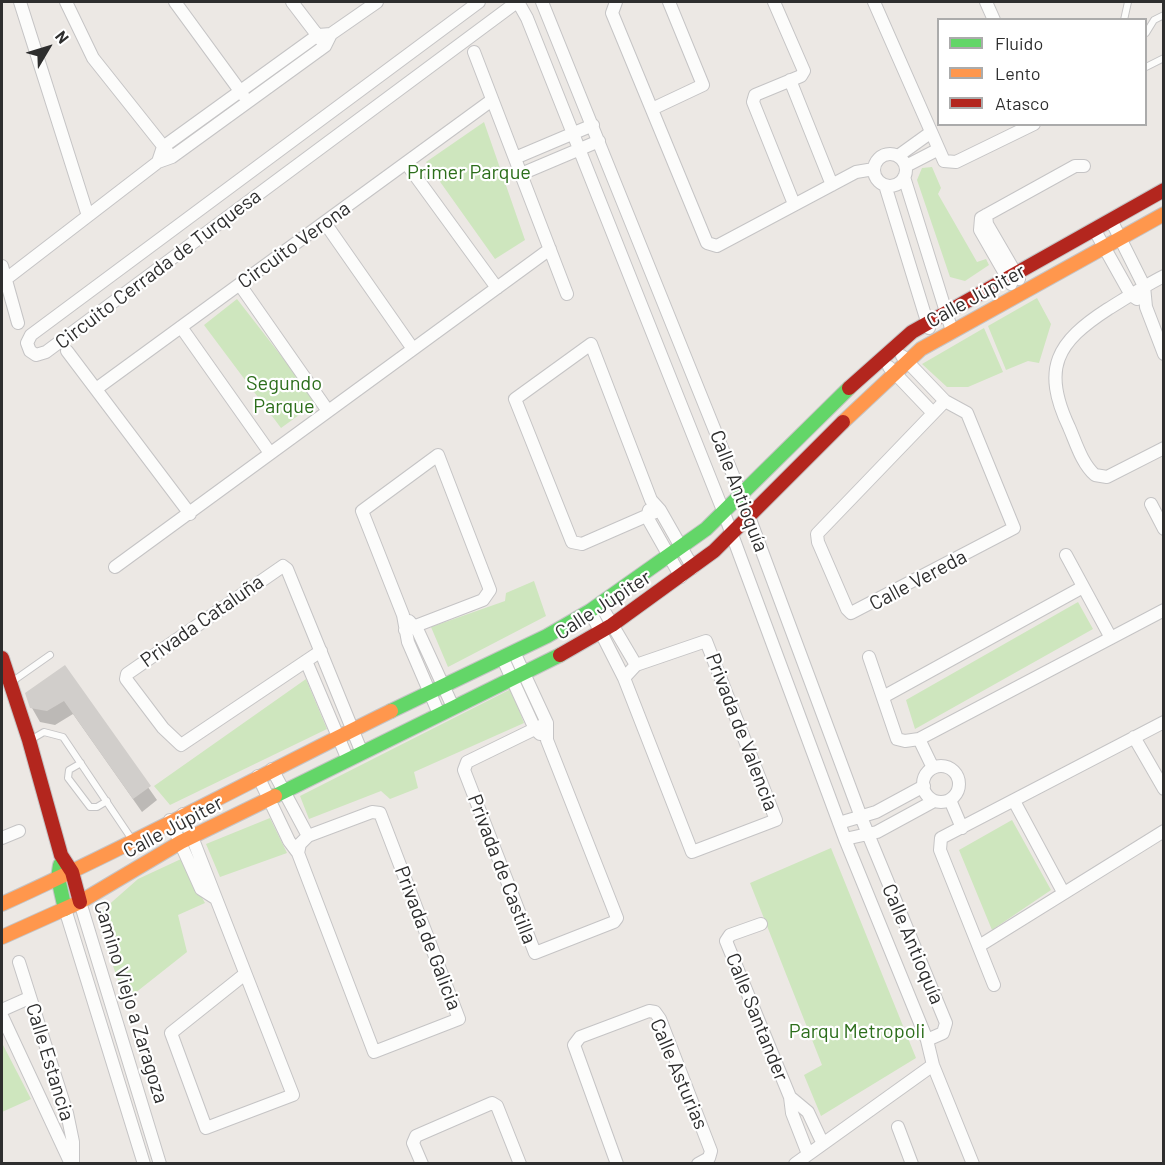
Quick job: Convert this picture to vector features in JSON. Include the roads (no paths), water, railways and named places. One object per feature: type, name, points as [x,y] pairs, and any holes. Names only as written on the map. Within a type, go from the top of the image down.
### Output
[{"type":"main road","name":"Calle Júpiter","points":[[2,904],[72,872],[132,839],[272,769],[508,655],[595,608],[681,547],[724,513],[892,346],[927,322],[1164,190]]},
{"type":"main road","name":"Calle Júpiter","points":[[2,937],[80,902],[187,839],[518,676],[607,629],[681,577],[732,536],[749,516],[894,372],[933,341],[1164,214]]},
{"type":"main road","name":"Camino Viejo a Zaragoza","points":[[2,658],[29,740],[61,855],[72,872],[80,902]]},
{"type":"main road","name":"Camino Viejo a Zaragoza","points":[[61,855],[58,878],[65,909]]},
{"type":"street","points":[[20,2],[88,216]]},
{"type":"street","points":[[66,2],[93,58],[168,152]]},
{"type":"street","points":[[175,2],[248,101]]},
{"type":"street","points":[[292,2],[318,35],[328,40]]},
{"type":"street","points":[[168,152],[248,101],[377,2]]},
{"type":"street","name":"Circuito Cerrada de Turquesa","points":[[480,2],[31,335],[27,343],[30,351],[36,355],[46,352],[517,2]]},
{"type":"street","name":"Calle Antioquía","points":[[517,2],[527,18],[625,262],[724,513],[845,839],[927,1040],[943,1033],[946,1023],[861,817],[741,495],[542,2]]},
{"type":"street","points":[[615,2],[612,13],[707,243],[717,246],[861,170],[874,169]]},
{"type":"street","points":[[652,109],[703,85],[669,2]]},
{"type":"street","points":[[774,2],[804,71],[790,80],[755,95],[753,102],[794,204]]},
{"type":"street","points":[[874,2],[937,150],[944,161],[956,162],[1030,126]]},
{"type":"street","points":[[986,2],[993,18]]},
{"type":"street","points":[[6,279],[158,162],[240,90],[318,35]]},
{"type":"street","points":[[474,52],[567,294]]},
{"type":"street","points":[[790,80],[832,185]]},
{"type":"street","points":[[373,83],[386,101]]},
{"type":"street","name":"Circuito Verona","points":[[96,389],[492,100]]},
{"type":"street","points":[[515,158],[593,125]]},
{"type":"street","points":[[885,185],[897,184],[903,166],[930,133]]},
{"type":"street","points":[[521,174],[599,141]]},
{"type":"street","points":[[903,166],[937,150]]},
{"type":"street","points":[[933,341],[885,185],[877,179],[874,169],[882,155],[903,166],[952,332]]},
{"type":"street","points":[[406,163],[497,288]]},
{"type":"street","points":[[1022,293],[987,224],[986,215],[1075,166],[1084,166]]},
{"type":"street","points":[[1111,220],[1144,286],[1146,307],[1164,354]]},
{"type":"street","points":[[325,222],[413,349]]},
{"type":"street","points":[[1094,229],[1131,295],[1146,307]]},
{"type":"street","points":[[115,567],[550,249]]},
{"type":"street","points":[[625,262],[645,253]]},
{"type":"street","points":[[2,266],[18,323]]},
{"type":"street","points":[[1164,276],[1144,286],[1080,327],[1066,341],[1058,359],[1055,385],[1061,411],[1085,462],[1095,475],[1107,477],[1164,448]]},
{"type":"street","points":[[240,285],[328,411]]},
{"type":"street","points":[[181,327],[270,453]]},
{"type":"street","points":[[656,505],[646,517],[582,544],[572,542],[515,399],[591,344],[656,505],[693,568]]},
{"type":"street","name":"Calle Vereda","points":[[892,346],[945,401],[962,409],[969,417],[1014,528],[851,613],[847,609],[822,551],[817,534],[945,401]]},
{"type":"street","points":[[67,351],[190,514]]},
{"type":"street","points":[[879,358],[932,412]]},
{"type":"street","points":[[410,627],[483,600],[490,590],[438,455],[362,511],[403,615],[453,707]]},
{"type":"street","points":[[1151,504],[1164,529]]},
{"type":"street","points":[[646,517],[681,577]]},
{"type":"street","points":[[1066,555],[1111,638]]},
{"type":"street","name":"Privada Cataluña","points":[[321,651],[181,745],[164,728],[126,679],[127,674],[283,566],[287,569],[321,651],[362,753]]},
{"type":"street","points":[[883,697],[1083,587]]},
{"type":"street","points":[[595,608],[607,629],[636,665]]},
{"type":"street","points":[[869,657],[895,734],[900,741],[919,740],[1164,610]]},
{"type":"street","points":[[410,627],[429,692],[439,714]]},
{"type":"street","points":[[607,629],[624,678]]},
{"type":"street","name":"Privada de Valencia","points":[[706,641],[776,820],[692,852],[624,678],[636,665],[706,641]]},
{"type":"street","name":"Privada de Castilla","points":[[508,655],[547,723],[547,740],[617,918],[614,922],[535,952],[464,770],[467,762],[547,723]]},
{"type":"street","points":[[306,661],[348,760]]},
{"type":"street","name":"Privada de Castilla","points":[[518,676],[535,729],[547,740]]},
{"type":"street","points":[[994,985],[940,850],[939,842],[943,836],[1164,722]]},
{"type":"street","points":[[1134,737],[1164,789]]},
{"type":"street","points":[[919,740],[933,768]]},
{"type":"street","points":[[845,839],[877,832],[934,801],[950,800],[957,793],[958,778],[948,768],[933,768],[926,776],[925,793],[934,801]]},
{"type":"street","points":[[272,769],[308,836],[300,844],[298,853]]},
{"type":"street","name":"Privada de Galicia","points":[[258,776],[289,841],[298,853],[374,1052],[459,1020],[380,813],[372,812],[308,836]]},
{"type":"street","points":[[839,823],[876,812],[924,786]]},
{"type":"street","points":[[950,800],[962,828]]},
{"type":"street","points":[[1014,801],[1063,892]]},
{"type":"street","points":[[177,817],[187,839],[201,889],[215,898],[293,1095],[206,1128],[171,1033],[245,975]]},
{"type":"street","points":[[2,838],[19,831]]},
{"type":"street","points":[[979,946],[1164,831]]},
{"type":"street","name":"Camino Viejo a Zaragoza","points":[[80,902],[160,1164]]},
{"type":"street","name":"Camino Viejo a Zaragoza","points":[[65,909],[144,1164]]},
{"type":"street","name":"Calle Santander","points":[[761,924],[730,935],[726,941],[790,1097],[792,1113],[808,1154]]},
{"type":"street","name":"Calle Estancia","points":[[19,962],[67,1113],[73,1142],[72,1164]]},
{"type":"street","points":[[2,1010],[30,998]]},
{"type":"street","name":"Calle Asturias","points":[[617,1164],[574,1045],[580,1037],[649,1011],[655,1012],[660,1019],[711,1151],[709,1158],[698,1164]]},
{"type":"street","name":"Calle Estancia","points":[[2,1016],[72,1164]]},
{"type":"street","points":[[927,1040],[933,1065],[973,1164]]},
{"type":"street","points":[[795,1164],[933,1065]]},
{"type":"street","name":"Calle Santander","points":[[790,1097],[808,1112],[823,1144]]},
{"type":"street","points":[[422,1164],[414,1143],[416,1136],[492,1103],[497,1106],[520,1164]]},
{"type":"street","points":[[898,1127],[912,1164]]},
{"type":"lane","points":[[1124,18],[1128,2]]},
{"type":"lane","points":[[1147,31],[1154,20],[1164,15]]},
{"type":"lane","points":[[1147,66],[1164,58]]},
{"type":"lane","points":[[10,683],[50,655]]},
{"type":"lane","points":[[29,740],[44,732],[63,737],[132,839]]},
{"type":"lane","points":[[81,762],[69,770],[68,778],[90,807],[97,807],[107,801]]},
{"type":"park label","name":"Primer Parque","points":[[469,172]]},
{"type":"park label","name":"Segundo Parque","points":[[284,394]]},
{"type":"park label","name":"Parqu Metropoli","points":[[857,1031]]}]
